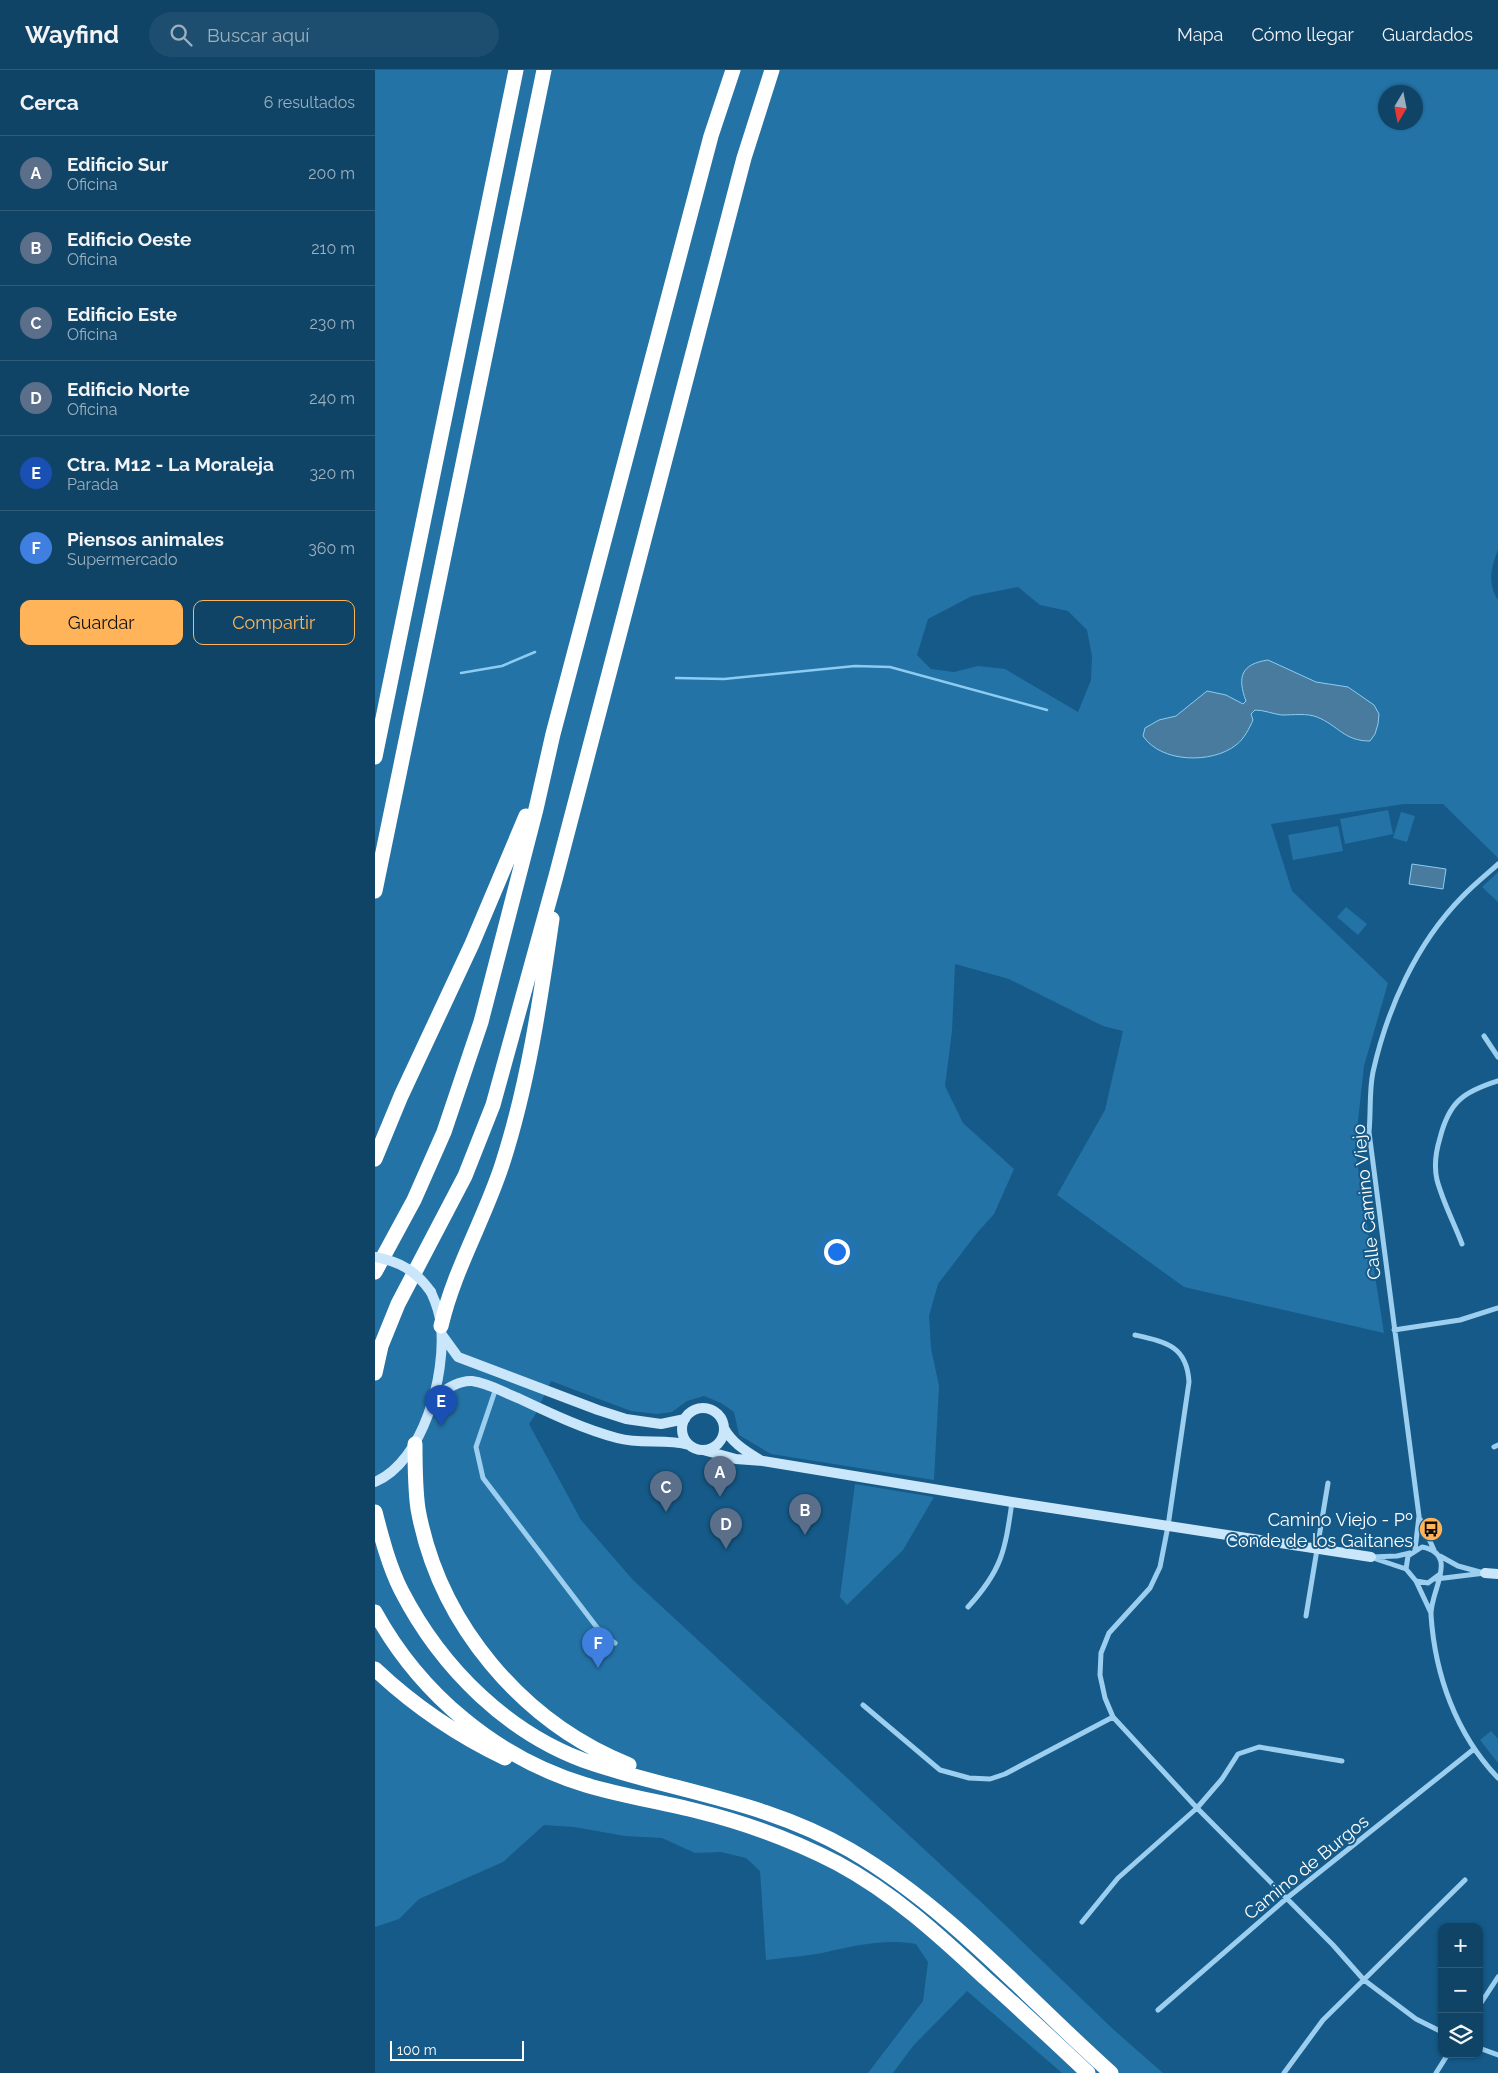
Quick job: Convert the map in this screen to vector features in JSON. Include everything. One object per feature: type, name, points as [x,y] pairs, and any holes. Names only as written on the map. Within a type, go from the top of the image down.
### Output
[{"type":"highway","points":[[375,757],[516,70]]},
{"type":"highway","points":[[375,891],[544,70]]},
{"type":"highway","points":[[375,1272],[414,1200],[444,1132],[481,1022],[536,809],[553,734],[711,136],[733,70]]},
{"type":"highway","points":[[375,1373],[381,1346],[398,1304],[465,1176],[478,1145],[507,1057],[739,177],[772,70]]},
{"type":"highway","points":[[375,1159],[401,1096],[472,944],[517,837],[543,757],[553,734]]},
{"type":"highway","points":[[441,1330],[456,1278],[501,1166],[517,1113],[533,1048],[555,896],[556,876]]},
{"type":"highway","points":[[415,1444],[416,1494],[424,1535],[452,1604],[476,1644],[511,1687],[554,1724],[592,1748],[641,1770],[657,1780]]},
{"type":"highway","points":[[375,1512],[387,1557],[400,1589],[434,1645],[474,1690],[517,1724],[547,1742],[593,1763],[741,1803],[783,1818],[826,1837],[910,1889],[1111,2073]]},
{"type":"highway","points":[[375,1612],[388,1636],[411,1667],[445,1704],[503,1748],[552,1772],[585,1785],[741,1823],[802,1846],[839,1864],[915,1914],[1088,2073]]},
{"type":"highway","points":[[375,1669],[391,1684],[449,1728]]},
{"type":"highway","points":[[375,1681],[411,1706],[449,1728],[535,1772],[552,1772]]},
{"type":"street","name":"Calle Camino Viejo","points":[[1434,1550],[1419,1516],[1394,1330],[1369,1132],[1373,1073],[1388,1022],[1408,973],[1432,934],[1461,898],[1498,864]]},
{"type":"street","points":[[1484,1036],[1498,1057]]},
{"type":"street","points":[[1462,1244],[1437,1179],[1438,1145],[1446,1116],[1454,1104],[1478,1088],[1498,1081]]},
{"type":"street","points":[[375,1257],[405,1265],[421,1277],[431,1292],[438,1309],[441,1330],[434,1398],[415,1444],[388,1475],[375,1482]]},
{"type":"street","points":[[1394,1330],[1461,1320],[1498,1308]]},
{"type":"street","points":[[441,1330],[458,1357],[626,1419],[661,1424],[685,1418],[697,1409],[712,1410],[718,1415],[728,1435],[742,1449],[763,1461]]},
{"type":"street","points":[[1135,1334],[1170,1345],[1181,1353],[1188,1366],[1189,1382],[1168,1526],[1159,1567],[1149,1588],[1109,1633],[1101,1653],[1100,1675],[1105,1698],[1113,1717],[1197,1808],[1287,1898],[1363,1980],[1416,2019],[1438,2030]]},
{"type":"street","points":[[434,1398],[445,1389],[471,1381],[496,1388],[594,1431],[638,1443],[679,1442],[736,1459],[763,1461],[1012,1502],[1371,1557],[1397,1556],[1422,1547],[1434,1550],[1439,1556],[1458,1566],[1485,1573]]},
{"type":"street","points":[[496,1388],[476,1447],[483,1478],[602,1634],[615,1643]]},
{"type":"street","points":[[685,1418],[683,1432],[689,1445]]},
{"type":"street","points":[[703,1450],[711,1449],[719,1444],[724,1428]]},
{"type":"street","points":[[1306,1616],[1328,1482]]},
{"type":"street","points":[[968,1607],[991,1580],[999,1562],[1006,1542],[1012,1502]]},
{"type":"street","name":"Calle Camino Viejo","points":[[1413,1551],[1419,1516]]},
{"type":"street","points":[[1406,1569],[1406,1562],[1413,1551]]},
{"type":"street","points":[[1431,1613],[1442,1566],[1439,1556]]},
{"type":"street","points":[[1371,1557],[1406,1569],[1416,1581],[1431,1613],[1445,1693],[1474,1749],[1498,1778]]},
{"type":"street","points":[[1416,1581],[1428,1582],[1438,1577],[1485,1573],[1498,1574]]},
{"type":"street","points":[[863,1705],[940,1770],[969,1778],[990,1779],[1005,1774],[1113,1717]]},
{"type":"street","points":[[1082,1922],[1118,1878],[1197,1808],[1223,1779],[1238,1754],[1259,1747],[1342,1761]]},
{"type":"street","name":"Camino de Burgos","points":[[1158,2010],[1287,1898],[1474,1749]]},
{"type":"street","points":[[1284,2073],[1323,2020],[1465,1880]]},
{"type":"street","points":[[1483,2000],[1498,1977]]},
{"type":"street","points":[[1483,2049],[1498,2054]]},
{"type":"street","points":[[1436,2073],[1445,2058]]},
{"type":"shaded area","points":[[375,70],[1498,70],[1498,550],[1493,563],[1491,581],[1498,600],[1498,858],[1443,804],[1404,804],[1271,824],[1292,891],[1388,983],[1364,1066],[1355,1149],[1384,1333],[1184,1287],[1057,1195],[1105,1110],[1123,1031],[1103,1026],[1009,979],[955,964],[952,1031],[945,1086],[963,1123],[1014,1169],[994,1214],[938,1284],[929,1316],[931,1348],[939,1386],[934,1480],[771,1454],[739,1435],[734,1412],[721,1403],[704,1396],[687,1401],[672,1412],[657,1414],[631,1411],[551,1381],[529,1424],[581,1520],[633,1580],[979,1900],[1115,2031],[1163,2073],[1062,2073],[967,1991],[913,2046],[893,2073],[868,2073],[923,2001],[928,1962],[916,1944],[875,1943],[818,1954],[766,1960],[760,1871],[746,1858],[721,1852],[695,1853],[662,1838],[625,1836],[574,1827],[544,1825],[503,1862],[419,1899],[399,1919],[375,1927]],"holes":[[[1018,587],[1040,605],[1068,611],[1087,630],[1092,656],[1091,680],[1078,712],[1005,669],[978,666],[954,672],[931,669],[917,655],[928,619],[972,596]]]},
{"type":"shaded area","points":[[1268,660],[1316,682],[1348,687],[1374,705],[1379,714],[1378,724],[1375,734],[1370,741],[1354,739],[1317,717],[1282,715],[1255,710],[1251,714],[1253,720],[1241,740],[1226,751],[1214,755],[1201,758],[1174,756],[1151,745],[1143,736],[1145,728],[1159,720],[1176,716],[1207,691],[1226,695],[1243,704],[1246,701],[1242,685],[1243,673],[1252,665]]},
{"type":"shaded area","points":[[1388,810],[1393,834],[1345,844],[1340,819]]},
{"type":"shaded area","points":[[1401,812],[1415,816],[1407,842],[1393,838]]},
{"type":"shaded area","points":[[1338,826],[1343,851],[1293,860],[1288,835]]},
{"type":"shaded area","points":[[1412,864],[1446,869],[1443,889],[1409,884]]},
{"type":"shaded area","points":[[1498,872],[1498,902],[1482,887]]},
{"type":"shaded area","points":[[1346,907],[1367,924],[1358,935],[1337,917]]},
{"type":"shaded area","points":[[855,1484],[934,1497],[903,1550],[847,1605],[840,1597]]},
{"type":"shaded area","points":[[1491,1731],[1498,1739],[1498,1763],[1480,1740]]},
{"type":"waterway","points":[[461,673],[502,666],[535,652]]},
{"type":"waterway","points":[[676,678],[724,679],[855,666],[890,667],[1047,710]]},
{"type":"place","name":"Ctra. M12 - La Moraleja","points":[[441,1426]]},
{"type":"place","name":"Edificio Sur","points":[[720,1497]]},
{"type":"place","name":"Edificio Este","points":[[666,1512]]},
{"type":"place","name":"Camino Viejo - Pº Conde de los Gaitanes","points":[[1431,1529]]},
{"type":"place","name":"Edificio Oeste","points":[[805,1535]]},
{"type":"place","name":"Edificio Norte","points":[[726,1549]]},
{"type":"place","name":"Piensos animales","points":[[598,1668]]}]
